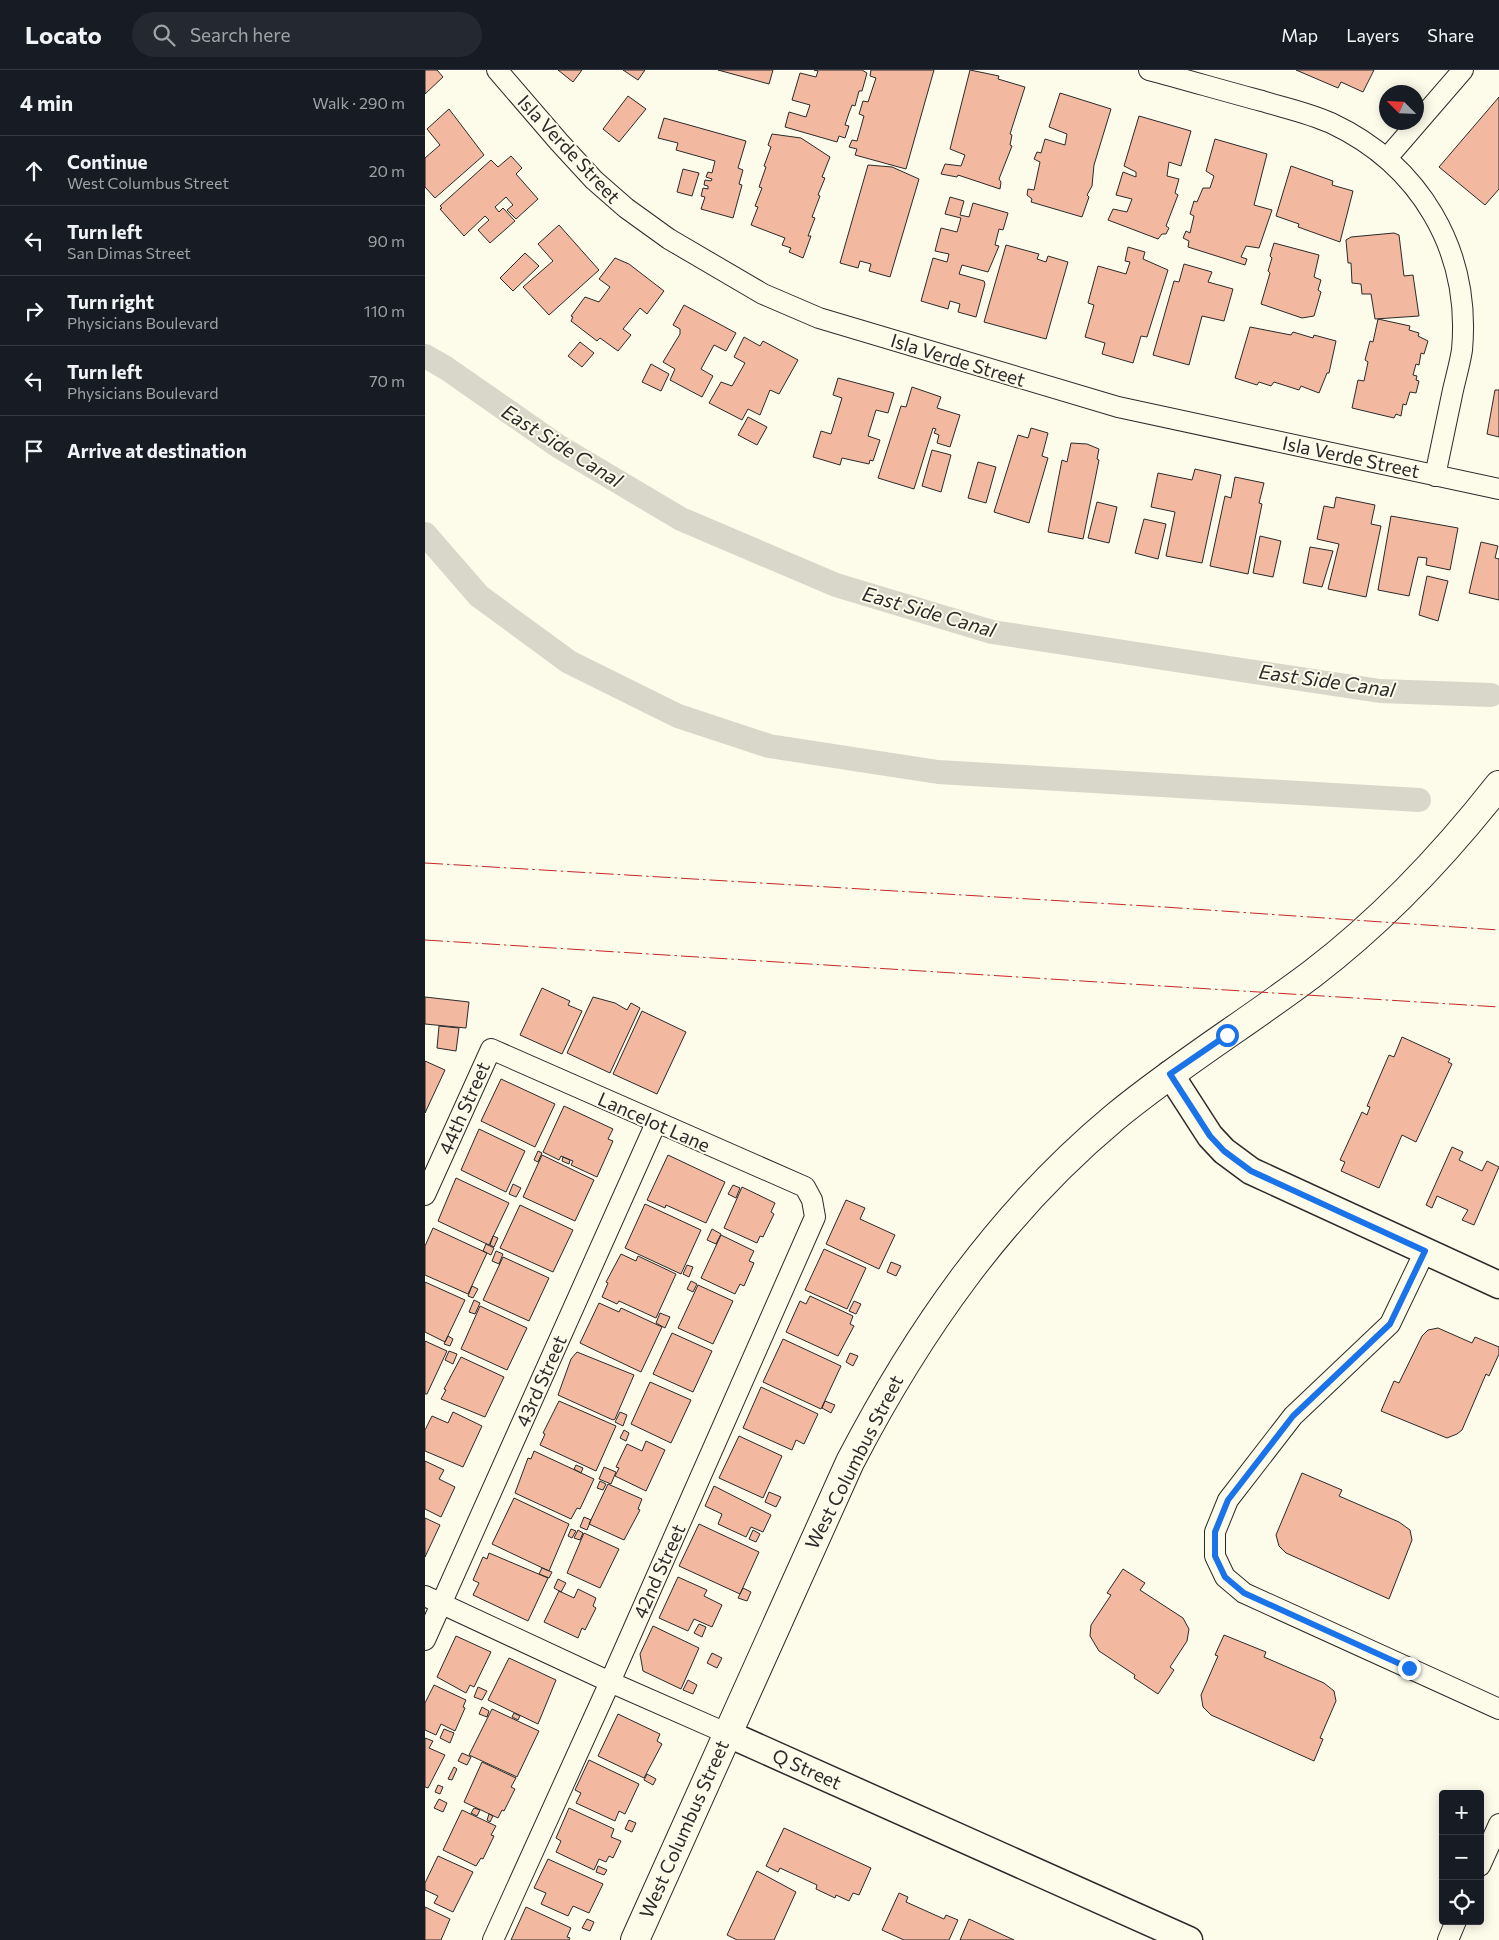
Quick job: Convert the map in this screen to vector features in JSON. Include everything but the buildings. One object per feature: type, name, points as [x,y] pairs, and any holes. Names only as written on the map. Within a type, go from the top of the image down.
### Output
[{"type":"main road","name":"West Columbus Street","points":[[635,1940],[850,1462],[884,1397],[922,1335],[964,1276],[1011,1220],[1061,1167],[1107,1124],[1170,1074],[1297,985],[1368,927],[1421,877],[1470,823],[1499,785]]},
{"type":"street","name":"Isla Verde Street","points":[[497,70],[594,180],[626,208],[669,239],[763,294],[819,318],[1108,404],[1499,489]]},
{"type":"street","points":[[1149,70],[1329,122],[1359,138],[1387,158],[1417,189],[1436,218],[1449,246],[1458,279],[1463,313],[1461,351],[1435,476]]},
{"type":"street","points":[[1387,158],[1463,70]]},
{"type":"street","name":"Lancelot Lane","points":[[491,1049],[805,1187],[812,1200]]},
{"type":"street","name":"44th Street","points":[[425,1195],[491,1049]]},
{"type":"street","points":[[1170,1074],[1210,1136],[1224,1151],[1251,1171],[1499,1285]]},
{"type":"street","name":"43rd Street","points":[[425,1640],[433,1600],[656,1123]]},
{"type":"street","name":"42nd Street","points":[[493,1940],[610,1682],[815,1217],[812,1200]]},
{"type":"street","points":[[1425,1251],[1390,1324],[1293,1416],[1228,1500],[1215,1532],[1215,1556],[1225,1577],[1244,1593],[1499,1709]]},
{"type":"street","name":"Q Street","points":[[433,1600],[610,1682],[1189,1940]]},
{"type":"street","points":[[1484,1857],[1499,1824]]},
{"type":"street","points":[[1448,1940],[1454,1925]]},
{"type":"waterway","name":"East Side Canal","points":[[425,356],[446,368],[558,446],[681,519],[836,585],[992,632],[1380,691],[1491,695]]},
{"type":"waterway","points":[[425,534],[479,596],[569,662],[678,716],[769,746],[938,772],[1419,800]]},
{"type":"power","points":[[425,863],[1164,907],[1499,930]]},
{"type":"power","points":[[425,940],[1499,1007]]},
{"type":"route","points":[[1227,1035],[1170,1074],[1210,1136],[1224,1151],[1251,1171],[1425,1251],[1390,1324],[1380,1337],[1361,1352],[1293,1416],[1228,1500],[1218,1520],[1215,1532],[1215,1556],[1225,1577],[1244,1593],[1409,1668]]}]
